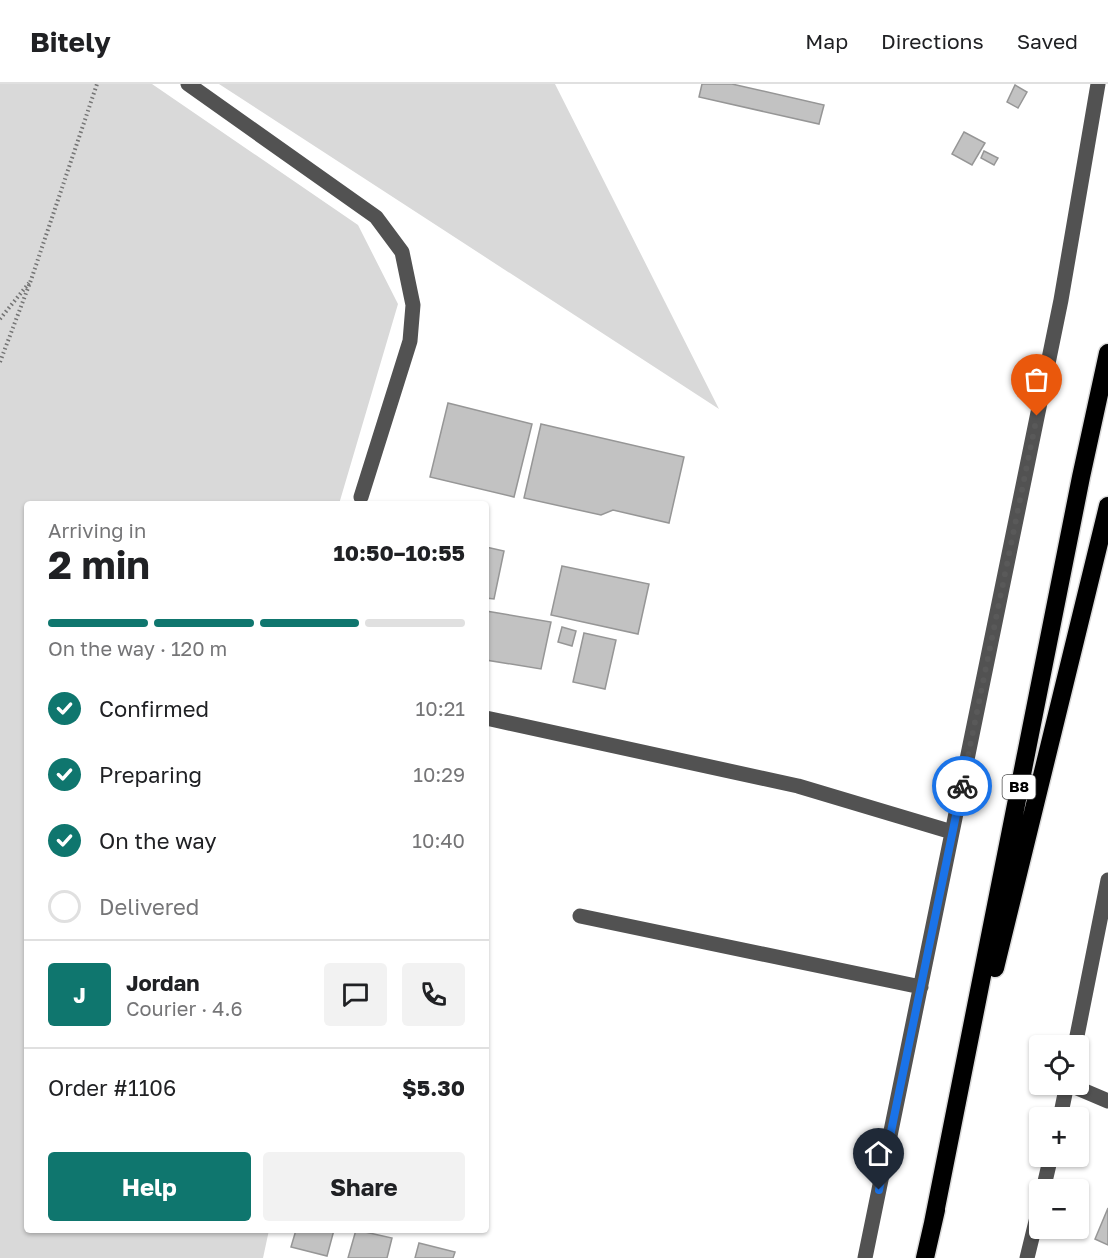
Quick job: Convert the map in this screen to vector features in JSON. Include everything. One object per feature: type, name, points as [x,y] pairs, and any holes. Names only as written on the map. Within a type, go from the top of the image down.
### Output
[{"type":"highway","name":"B8","points":[[933,1223],[1081,477],[1108,353]]},
{"type":"highway","name":"B8","points":[[925,1258],[1108,506]]},
{"type":"street","points":[[188,84],[376,217],[402,252],[413,306],[410,341],[361,497]]},
{"type":"street","points":[[865,1258],[1061,300],[1098,84]]},
{"type":"street","points":[[489,719],[798,786],[952,832]]},
{"type":"street","points":[[1077,1035],[1108,880]]},
{"type":"street","points":[[580,916],[921,987]]},
{"type":"street","points":[[1089,1093],[1108,1101]]},
{"type":"street","points":[[1027,1258],[1032,1239]]},
{"type":"path","points":[[0,362],[32,280],[98,84]]},
{"type":"path","points":[[0,319],[32,280]]},
{"type":"shaded area","points":[[0,84],[152,84],[358,225],[398,304],[340,501],[24,501],[24,1233],[268,1233],[263,1258],[0,1258]]},
{"type":"shaded area","points":[[219,84],[555,84],[719,409]]},
{"type":"building","points":[[702,84],[732,84],[824,105],[819,124],[699,97]]},
{"type":"building","points":[[1015,85],[1027,92],[1018,108],[1007,102]]},
{"type":"building","points":[[964,132],[985,143],[972,165],[952,154]]},
{"type":"building","points":[[984,151],[998,158],[994,165],[981,158]]},
{"type":"building","points":[[448,403],[532,424],[514,497],[430,477]]},
{"type":"building","points":[[541,424],[684,457],[669,523],[613,510],[601,515],[524,498]]},
{"type":"building","points":[[489,548],[504,551],[494,599],[489,598]]},
{"type":"building","points":[[562,566],[649,584],[638,634],[551,615]]},
{"type":"building","points":[[489,612],[551,622],[541,669],[489,660]]},
{"type":"building","points":[[562,627],[576,631],[572,646],[558,642]]},
{"type":"building","points":[[584,633],[616,640],[605,689],[573,682]]},
{"type":"building","points":[[1108,1208],[1108,1245],[1095,1239]]},
{"type":"building","points":[[295,1233],[333,1233],[327,1256],[291,1247]]},
{"type":"building","points":[[355,1233],[370,1233],[392,1238],[387,1258],[348,1258]]},
{"type":"building","points":[[419,1243],[455,1252],[453,1258],[415,1258]]},
{"type":"way so far","points":[[962,786],[1037,416]]},
{"type":"route","points":[[879,1190],[962,786]]}]
